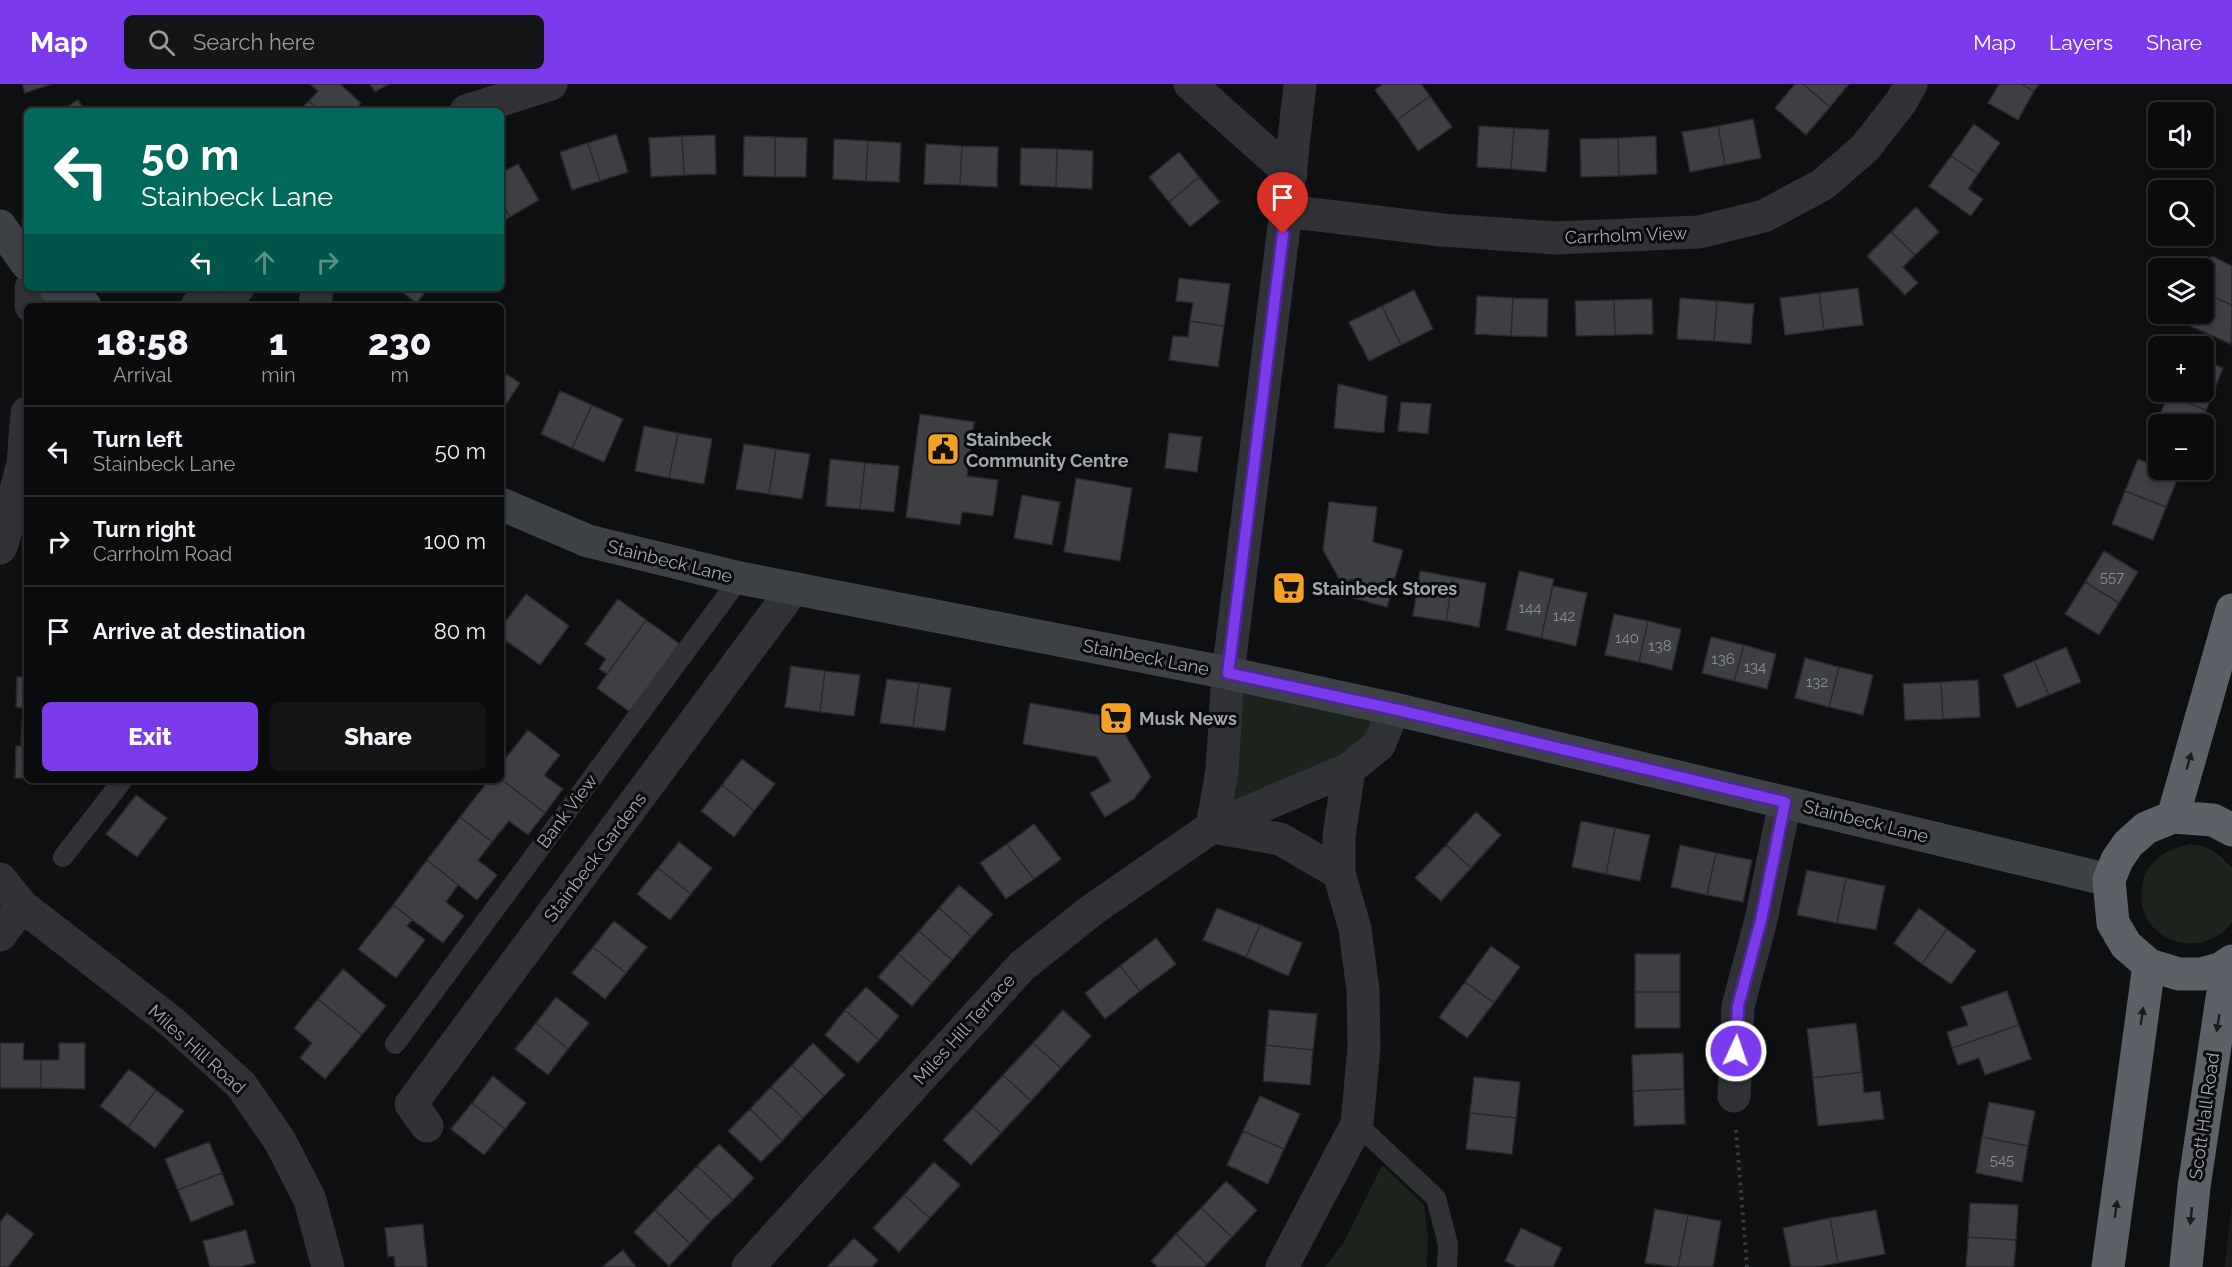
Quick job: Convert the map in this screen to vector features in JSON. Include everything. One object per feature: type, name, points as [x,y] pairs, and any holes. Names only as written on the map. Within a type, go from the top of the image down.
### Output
[{"type":"highway","points":[[2173,817],[2232,610]]},
{"type":"highway","points":[[2229,963],[2201,974],[2179,974],[2149,965],[2126,945],[2114,923],[2109,880],[2128,844],[2146,828],[2173,817],[2213,820],[2232,830]]},
{"type":"highway","name":"Scott Hall Road","points":[[2186,1267],[2194,1187],[2229,963]]},
{"type":"highway","points":[[2108,1267],[2149,965]]},
{"type":"street","points":[[475,108],[551,84]]},
{"type":"street","points":[[1190,84],[1291,174]]},
{"type":"street","points":[[1300,84],[1291,174],[1228,673],[1222,771],[1212,827],[1280,839],[1338,873]]},
{"type":"street","name":"Carrholm View","points":[[1286,211],[1442,230],[1556,238],[1700,232],[1764,216],[1822,185],[1865,148],[1901,102],[1911,84]]},
{"type":"street","points":[[0,226],[24,260]]},
{"type":"street","points":[[61,291],[80,303]]},
{"type":"street","points":[[204,303],[231,291]]},
{"type":"street","points":[[0,548],[22,463],[24,443]]},
{"type":"street","name":"Stainbeck Lane","points":[[504,505],[588,541],[740,578],[1228,673],[1394,709],[2109,880]]},
{"type":"street","name":"Stainbeck Gardens","points":[[427,1126],[411,1104],[794,588]]},
{"type":"street","name":"Miles Hill Terrace","points":[[748,1267],[1022,966],[1092,910],[1212,827],[1349,769],[1379,745],[1394,709]]},
{"type":"street","points":[[1282,1267],[1357,1124],[1364,1047],[1363,990],[1355,929],[1338,873],[1338,836],[1349,769]]},
{"type":"street","points":[[1734,1096],[1738,1006],[1761,920],[1785,802]]},
{"type":"street","name":"Miles Hill Road","points":[[0,879],[22,906],[173,1023],[241,1085],[280,1140],[310,1200],[328,1267]]},
{"type":"street","points":[[0,936],[22,906]]},
{"type":"lane","name":"Bank View","points":[[394,1044],[740,578]]},
{"type":"lane","points":[[63,857],[121,783]]},
{"type":"lane","points":[[1357,1124],[1436,1198],[1448,1244],[1448,1267]]},
{"type":"path","points":[[1734,1096],[1747,1267]]},
{"type":"shaded area","points":[[1228,673],[1394,709],[1379,745],[1212,827]]},
{"type":"shaded area","points":[[2190,844],[2214,851],[2232,868],[2232,922],[2219,935],[2204,942],[2188,943],[2172,940],[2148,921],[2142,905],[2142,887],[2152,863],[2173,849]]},
{"type":"shaded area","points":[[1382,1165],[1424,1205],[1428,1235],[1427,1267],[1325,1267],[1344,1242]]},
{"type":"shaded area","points":[[2232,1205],[2232,1267],[2225,1267],[2228,1233]]},
{"type":"building","points":[[22,84],[52,84],[25,93]]},
{"type":"building","points":[[310,84],[340,84],[361,103],[357,108],[317,108],[309,101],[318,91]]},
{"type":"building","points":[[370,84],[389,84],[375,92]]},
{"type":"building","points":[[1383,84],[1421,84],[1430,96],[1397,120],[1375,90]]},
{"type":"building","points":[[1795,84],[1803,84],[1830,107],[1806,135],[1775,108]]},
{"type":"building","points":[[1803,84],[1849,84],[1830,107]]},
{"type":"building","points":[[1999,84],[2021,84],[2034,91],[2018,120],[1988,103]]},
{"type":"building","points":[[2021,84],[2039,84],[2034,91]]},
{"type":"building","points":[[1430,96],[1452,127],[1418,151],[1397,120]]},
{"type":"building","points":[[78,100],[83,108],[65,108]]},
{"type":"building","points":[[309,101],[317,108],[302,108]]},
{"type":"building","points":[[1753,119],[1761,158],[1725,165],[1718,126]]},
{"type":"building","points":[[1974,124],[2000,143],[1978,174],[1951,156]]},
{"type":"building","points":[[1479,126],[1514,128],[1511,169],[1477,167]]},
{"type":"building","points":[[1718,126],[1725,165],[1690,172],[1682,132]]},
{"type":"building","points":[[1514,128],[1549,130],[1546,172],[1511,169]]},
{"type":"building","points":[[616,134],[628,172],[600,181],[588,143]]},
{"type":"building","points":[[715,135],[716,174],[684,175],[682,136]]},
{"type":"building","points":[[682,136],[684,175],[651,177],[649,138]]},
{"type":"building","points":[[744,136],[775,137],[775,177],[743,176]]},
{"type":"building","points":[[1656,136],[1657,174],[1619,176],[1618,138]]},
{"type":"building","points":[[775,137],[807,138],[806,177],[775,177]]},
{"type":"building","points":[[1618,138],[1619,176],[1581,177],[1580,139]]},
{"type":"building","points":[[834,139],[868,141],[866,181],[833,179]]},
{"type":"building","points":[[868,141],[901,143],[899,182],[866,181]]},
{"type":"building","points":[[588,143],[600,181],[572,190],[560,152]]},
{"type":"building","points":[[926,144],[962,146],[960,185],[924,184]]},
{"type":"building","points":[[962,146],[998,147],[997,187],[960,185]]},
{"type":"building","points":[[1021,148],[1057,149],[1056,187],[1020,185]]},
{"type":"building","points":[[1057,149],[1093,151],[1092,189],[1056,187]]},
{"type":"building","points":[[1179,152],[1199,177],[1169,202],[1149,177]]},
{"type":"building","points":[[1951,156],[1978,174],[1968,189],[1983,199],[1971,216],[1929,186]]},
{"type":"building","points":[[518,164],[539,200],[510,217],[504,206],[504,171]]},
{"type":"building","points":[[1199,177],[1220,202],[1190,227],[1169,202]]},
{"type":"building","points":[[504,206],[510,217],[504,220]]},
{"type":"building","points":[[1916,207],[1939,232],[1915,255],[1891,232]]},
{"type":"building","points":[[1891,232],[1915,255],[1903,267],[1918,283],[1905,295],[1867,256]]},
{"type":"building","points":[[2212,256],[2232,266],[2232,305],[2214,297],[2214,258],[2211,258]]},
{"type":"building","points":[[1179,278],[1230,284],[1224,326],[1190,321],[1193,303],[1176,301]]},
{"type":"building","points":[[1858,288],[1863,325],[1824,330],[1819,293]]},
{"type":"building","points":[[1414,290],[1433,329],[1401,345],[1382,306]]},
{"type":"building","points":[[400,291],[426,291],[417,303]]},
{"type":"building","points":[[1819,293],[1824,330],[1785,335],[1780,298]]},
{"type":"building","points":[[1477,296],[1513,298],[1511,336],[1475,334]]},
{"type":"building","points":[[2214,297],[2232,305],[2231,344],[2190,326],[2191,324],[2214,324]]},
{"type":"building","points":[[1513,298],[1548,299],[1547,337],[1511,336]]},
{"type":"building","points":[[1680,298],[1717,301],[1714,341],[1677,339]]},
{"type":"building","points":[[1652,299],[1653,334],[1615,335],[1614,300]]},
{"type":"building","points":[[1614,300],[1615,335],[1576,336],[1575,301]]},
{"type":"building","points":[[1717,301],[1754,304],[1751,344],[1714,341]]},
{"type":"building","points":[[1382,306],[1401,345],[1369,361],[1349,322]]},
{"type":"building","points":[[1190,321],[1224,326],[1218,367],[1169,360],[1173,336],[1188,337]]},
{"type":"building","points":[[2214,364],[2223,368],[2214,390]]},
{"type":"building","points":[[504,373],[520,383],[504,407]]},
{"type":"building","points":[[1338,384],[1387,396],[1384,433],[1334,428]]},
{"type":"building","points":[[560,391],[592,405],[572,448],[541,434]]},
{"type":"building","points":[[1401,402],[1431,404],[1428,434],[1398,431]]},
{"type":"building","points":[[2165,402],[2186,402],[2206,410],[2204,414],[2160,414]]},
{"type":"building","points":[[2185,402],[2209,402],[2206,410]]},
{"type":"building","points":[[592,405],[623,419],[604,462],[572,448]]},
{"type":"building","name":"Stainbeck Community Centre","points":[[920,414],[974,422],[967,476],[998,480],[993,516],[962,512],[960,525],[906,517]]},
{"type":"building","points":[[644,426],[678,433],[669,478],[635,471]]},
{"type":"building","points":[[678,433],[712,439],[704,484],[669,478]]},
{"type":"building","points":[[1169,433],[1202,437],[1197,472],[1165,468]]},
{"type":"building","points":[[744,444],[776,449],[769,494],[736,489]]},
{"type":"building","points":[[776,449],[810,454],[802,499],[769,494]]},
{"type":"building","points":[[830,459],[865,463],[860,509],[826,506]]},
{"type":"building","points":[[2138,459],[2148,463],[2148,480],[2177,480],[2166,507],[2125,491]]},
{"type":"building","points":[[865,463],[899,466],[894,512],[860,509]]},
{"type":"building","points":[[1076,478],[1132,488],[1120,561],[1064,552]]},
{"type":"building","points":[[2125,491],[2166,507],[2153,540],[2112,524]]},
{"type":"building","points":[[1022,495],[1060,502],[1052,545],[1014,538]]},
{"type":"building","points":[[1329,502],[1377,507],[1373,542],[1403,550],[1387,607],[1353,598],[1357,587],[1352,579],[1342,584],[1323,550]]},
{"type":"building","points":[[2104,551],[2138,572],[2119,603],[2085,582]]},
{"type":"building","points":[[1420,571],[1453,577],[1446,621],[1413,616]]},
{"type":"building","points":[[1519,571],[1554,579],[1541,638],[1506,630]]},
{"type":"building","points":[[1453,577],[1486,583],[1479,627],[1446,621]]},
{"type":"building","points":[[2085,582],[2119,603],[2099,635],[2065,614]]},
{"type":"building","points":[[1553,586],[1587,593],[1576,646],[1541,638]]},
{"type":"building","points":[[526,594],[569,626],[540,665],[504,639],[504,624]]},
{"type":"building","points":[[618,599],[646,620],[607,674],[599,669],[606,659],[585,644]]},
{"type":"building","points":[[1614,614],[1648,621],[1639,662],[1605,655]]},
{"type":"building","points":[[646,620],[680,644],[630,712],[597,688]]},
{"type":"building","points":[[1648,621],[1681,629],[1672,670],[1639,662]]},
{"type":"building","points":[[1711,637],[1744,645],[1734,681],[1702,673]]},
{"type":"building","points":[[1744,645],[1776,654],[1767,689],[1734,681]]},
{"type":"building","points":[[2066,647],[2081,682],[2049,695],[2034,661]]},
{"type":"building","points":[[1805,658],[1839,667],[1829,707],[1795,698]]},
{"type":"building","points":[[2034,661],[2049,695],[2017,708],[2003,675]]},
{"type":"building","points":[[791,666],[825,671],[820,712],[785,707]]},
{"type":"building","points":[[1839,667],[1873,675],[1863,715],[1829,707]]},
{"type":"building","points":[[825,671],[860,675],[854,716],[820,712]]},
{"type":"building","points":[[17,677],[24,677],[24,727],[22,727],[23,708],[16,707]]},
{"type":"building","points":[[887,679],[919,683],[913,727],[880,723]]},
{"type":"building","points":[[1978,680],[1980,717],[1943,719],[1941,682]]},
{"type":"building","points":[[1941,682],[1943,719],[1905,720],[1903,684]]},
{"type":"building","points":[[919,683],[951,688],[945,731],[913,727]]},
{"type":"building","points":[[1030,703],[1115,718],[1151,777],[1134,799],[1105,817],[1090,793],[1111,781],[1097,757],[1023,744]]},
{"type":"building","points":[[22,727],[24,727],[24,778],[15,778],[16,746],[21,746]]},
{"type":"building","points":[[528,730],[560,755],[544,775],[563,789],[545,813],[504,781],[504,760]]},
{"type":"building","points":[[742,759],[775,784],[754,811],[722,785]]},
{"type":"building","points":[[504,781],[545,813],[528,835],[509,821],[492,842],[460,817],[487,783]]},
{"type":"building","points":[[722,785],[754,811],[734,837],[701,811]]},
{"type":"building","points":[[136,795],[167,818],[137,857],[106,834]]},
{"type":"building","points":[[1476,812],[1501,835],[1471,868],[1446,845]]},
{"type":"building","points":[[460,817],[492,842],[478,860],[497,875],[477,900],[427,860]]},
{"type":"building","points":[[1581,821],[1615,828],[1606,874],[1572,867]]},
{"type":"building","points":[[1034,824],[1061,859],[1034,879],[1007,844]]},
{"type":"building","points":[[1615,828],[1650,835],[1640,881],[1606,874]]},
{"type":"building","points":[[679,842],[712,868],[691,894],[658,868]]},
{"type":"building","points":[[1007,844],[1034,879],[1006,899],[980,863]]},
{"type":"building","points":[[1446,845],[1471,868],[1441,901],[1415,878]]},
{"type":"building","points":[[1680,845],[1716,853],[1707,895],[1671,887]]},
{"type":"building","points":[[1716,853],[1752,860],[1743,902],[1707,895]]},
{"type":"building","points":[[427,860],[458,885],[446,902],[464,916],[443,943],[393,905]]},
{"type":"building","points":[[658,868],[691,894],[670,920],[637,894]]},
{"type":"building","points":[[1807,870],[1846,878],[1837,923],[1797,915]]},
{"type":"building","points":[[1846,878],[1885,886],[1876,930],[1837,923]]},
{"type":"building","points":[[959,885],[993,914],[972,937],[939,908]]},
{"type":"building","points":[[393,905],[412,920],[407,926],[425,940],[396,978],[358,949]]},
{"type":"building","points":[[939,908],[972,937],[952,960],[919,931]]},
{"type":"building","points":[[1217,908],[1260,925],[1246,957],[1203,940]]},
{"type":"building","points":[[1919,908],[1947,929],[1922,964],[1894,943]]},
{"type":"building","points":[[614,921],[647,947],[626,973],[593,947]]},
{"type":"building","points":[[1260,925],[1302,943],[1288,976],[1246,957]]},
{"type":"building","points":[[1947,929],[1976,951],[1951,984],[1922,964]]},
{"type":"building","points":[[919,931],[952,960],[932,983],[898,954]]},
{"type":"building","points":[[1156,938],[1176,964],[1140,991],[1120,966]]},
{"type":"building","points":[[1491,946],[1520,967],[1494,1003],[1465,982]]},
{"type":"building","points":[[593,947],[626,973],[605,999],[572,973]]},
{"type":"building","points":[[898,954],[932,983],[912,1006],[878,977]]},
{"type":"building","points":[[1635,954],[1680,954],[1680,992],[1635,992]]},
{"type":"building","points":[[1120,966],[1140,991],[1105,1019],[1085,993]]},
{"type":"building","points":[[343,969],[386,1006],[362,1035],[318,999]]},
{"type":"building","points":[[1465,982],[1494,1003],[1467,1038],[1439,1017]]},
{"type":"building","points":[[866,987],[899,1016],[879,1040],[845,1010]]},
{"type":"building","points":[[2007,991],[2019,1025],[1952,1048],[1947,1032],[1968,1025],[1961,1007]]},
{"type":"building","points":[[1635,992],[1680,992],[1680,1028],[1635,1028]]},
{"type":"building","points":[[556,997],[589,1023],[568,1049],[536,1023]]},
{"type":"building","points":[[318,999],[362,1035],[325,1079],[300,1058],[312,1043],[294,1028]]},
{"type":"building","points":[[845,1010],[879,1040],[858,1063],[825,1035]]},
{"type":"building","points":[[1063,1010],[1091,1036],[1061,1068],[1033,1043]]},
{"type":"building","points":[[1269,1010],[1317,1014],[1313,1050],[1266,1045]]},
{"type":"building","points":[[536,1023],[568,1049],[548,1075],[515,1049]]},
{"type":"building","points":[[1856,1023],[1862,1072],[1813,1078],[1807,1029]]},
{"type":"building","points":[[2019,1025],[2031,1059],[1985,1075],[1979,1058],[1958,1065],[1952,1048]]},
{"type":"building","points":[[0,1043],[24,1043],[23,1060],[41,1060],[41,1088],[0,1088]]},
{"type":"building","points":[[59,1043],[85,1043],[85,1089],[41,1088],[41,1060],[59,1060]]},
{"type":"building","points":[[813,1043],[845,1075],[824,1096],[792,1065]]},
{"type":"building","points":[[1033,1043],[1061,1068],[1031,1101],[1003,1075]]},
{"type":"building","points":[[1266,1045],[1313,1050],[1310,1085],[1263,1081]]},
{"type":"building","points":[[1683,1053],[1684,1089],[1633,1091],[1632,1055]]},
{"type":"building","points":[[792,1065],[824,1096],[803,1118],[771,1087]]},
{"type":"building","points":[[129,1069],[156,1090],[128,1127],[100,1106]]},
{"type":"building","points":[[1862,1072],[1864,1093],[1880,1091],[1884,1119],[1818,1126],[1813,1078]]},
{"type":"building","points":[[1003,1075],[1031,1101],[1001,1133],[973,1108]]},
{"type":"building","points":[[493,1076],[526,1103],[505,1129],[472,1103]]},
{"type":"building","points":[[1474,1077],[1520,1082],[1516,1118],[1470,1113]]},
{"type":"building","points":[[771,1087],[803,1118],[782,1141],[750,1109]]},
{"type":"building","points":[[1684,1089],[1685,1124],[1634,1126],[1633,1091]]},
{"type":"building","points":[[156,1090],[184,1111],[155,1148],[128,1127]]},
{"type":"building","points":[[1260,1096],[1300,1114],[1284,1149],[1243,1131]]},
{"type":"building","points":[[1989,1102],[2035,1111],[2028,1146],[1982,1137]]},
{"type":"building","points":[[472,1103],[505,1129],[484,1155],[451,1129]]},
{"type":"building","points":[[973,1108],[1001,1133],[971,1165],[943,1140]]},
{"type":"building","points":[[750,1109],[782,1141],[761,1162],[728,1131]]},
{"type":"building","points":[[1470,1113],[1516,1118],[1512,1154],[1466,1149]]},
{"type":"building","points":[[1243,1131],[1284,1149],[1268,1184],[1227,1165]]},
{"type":"building","points":[[1982,1137],[2028,1146],[2022,1182],[1976,1173]]},
{"type":"building","points":[[209,1142],[222,1173],[178,1190],[165,1159]]},
{"type":"building","points":[[719,1144],[754,1178],[733,1200],[697,1166]]},
{"type":"building","points":[[934,1162],[960,1185],[930,1218],[904,1195]]},
{"type":"building","points":[[697,1166],[733,1200],[711,1221],[676,1188]]},
{"type":"building","points":[[222,1173],[234,1204],[191,1222],[178,1190]]},
{"type":"building","points":[[1226,1181],[1257,1210],[1232,1237],[1201,1208]]},
{"type":"building","points":[[676,1188],[711,1221],[690,1244],[655,1210]]},
{"type":"building","points":[[904,1195],[930,1218],[899,1252],[873,1228]]},
{"type":"building","points":[[1970,1203],[2018,1205],[2016,1240],[1968,1237]]},
{"type":"building","points":[[1201,1208],[1232,1237],[1207,1264],[1176,1234]]},
{"type":"building","points":[[1655,1209],[1688,1215],[1678,1267],[1645,1263]]},
{"type":"building","points":[[655,1210],[690,1244],[669,1266],[634,1232]]},
{"type":"building","points":[[1876,1210],[1885,1254],[1838,1263],[1830,1218]]},
{"type":"building","points":[[7,1213],[34,1234],[8,1267],[0,1267],[0,1222]]},
{"type":"building","points":[[1688,1215],[1721,1221],[1713,1267],[1678,1267]]},
{"type":"building","points":[[1830,1218],[1838,1263],[1816,1267],[1791,1267],[1783,1228]]},
{"type":"building","points":[[423,1224],[427,1267],[395,1267],[394,1256],[388,1257],[385,1228]]},
{"type":"building","points":[[1521,1228],[1562,1248],[1553,1267],[1517,1267],[1505,1261]]},
{"type":"building","points":[[246,1230],[255,1263],[239,1267],[210,1267],[203,1241]]},
{"type":"building","points":[[1176,1234],[1207,1264],[1204,1267],[1158,1267],[1151,1261]]},
{"type":"building","points":[[1968,1237],[2016,1240],[2014,1267],[1966,1267]]},
{"type":"building","points":[[854,1238],[878,1260],[872,1267],[827,1267]]},
{"type":"building","points":[[623,1250],[636,1267],[602,1267]]},
{"type":"place","name":"Stainbeck Community Centre","points":[[943,449]]},
{"type":"place","name":"Stainbeck Stores","points":[[1289,588]]},
{"type":"place","name":"Musk News","points":[[1116,718]]},
{"type":"route","points":[[1283,234],[1228,673],[1394,709],[1785,802],[1761,920],[1738,1006],[1736,1051]]}]
